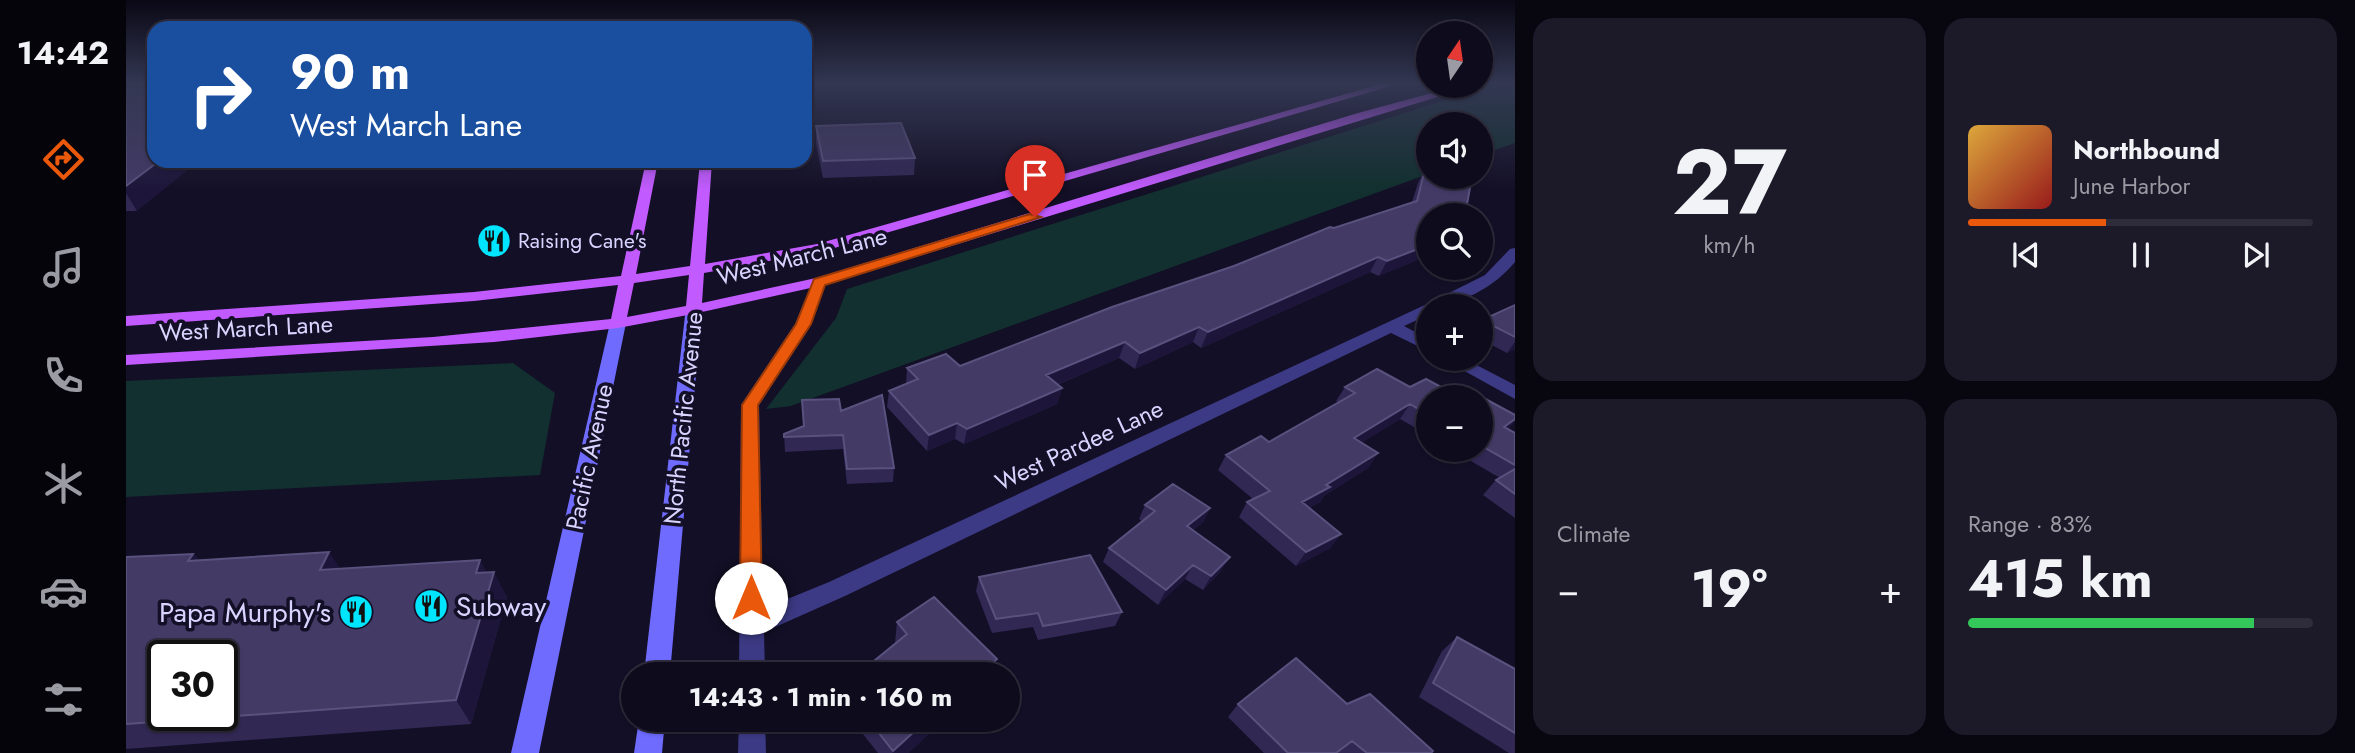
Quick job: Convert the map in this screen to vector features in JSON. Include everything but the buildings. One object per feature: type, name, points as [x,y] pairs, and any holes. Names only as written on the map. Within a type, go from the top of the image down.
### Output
[{"type":"main road","name":"West March Lane","points":[[126,321],[474,298],[627,282],[698,270],[819,248],[1269,119]]},
{"type":"main road","name":"West March Lane","points":[[126,360],[461,340],[618,323],[819,282],[1349,119]]},
{"type":"main road","name":"Pacific Avenue","points":[[525,753],[651,168]]},
{"type":"main road","name":"North Pacific Avenue","points":[[658,662],[698,270],[705,168]]},
{"type":"main road","points":[[648,753],[650,732]]},
{"type":"street","points":[[1459,294],[1490,279],[1506,266],[1515,252]]},
{"type":"street","points":[[752,662],[750,405],[803,324],[819,282]]},
{"type":"street","name":"West Pardee Lane","points":[[751,626],[837,589],[1416,315]]},
{"type":"street","points":[[1392,327],[1416,340]]},
{"type":"street","points":[[1474,371],[1515,393]]},
{"type":"street","points":[[752,732],[752,753]]},
{"type":"green space","points":[[1385,119],[1416,119],[1416,178],[791,406],[766,409],[836,318],[847,289]]},
{"type":"green space","points":[[1493,119],[1515,119],[1515,143],[1493,151]]},
{"type":"green space","points":[[513,363],[555,393],[540,475],[126,497],[126,381]]},
{"type":"place","name":"Raising Cane's","points":[[494,241]]},
{"type":"place","name":"Subway","points":[[431,606]]},
{"type":"place","name":"Papa Murphy's","points":[[356,612]]},
{"type":"route","points":[[751,598],[750,405],[792,344],[812,305],[819,282],[1035,217]]}]
